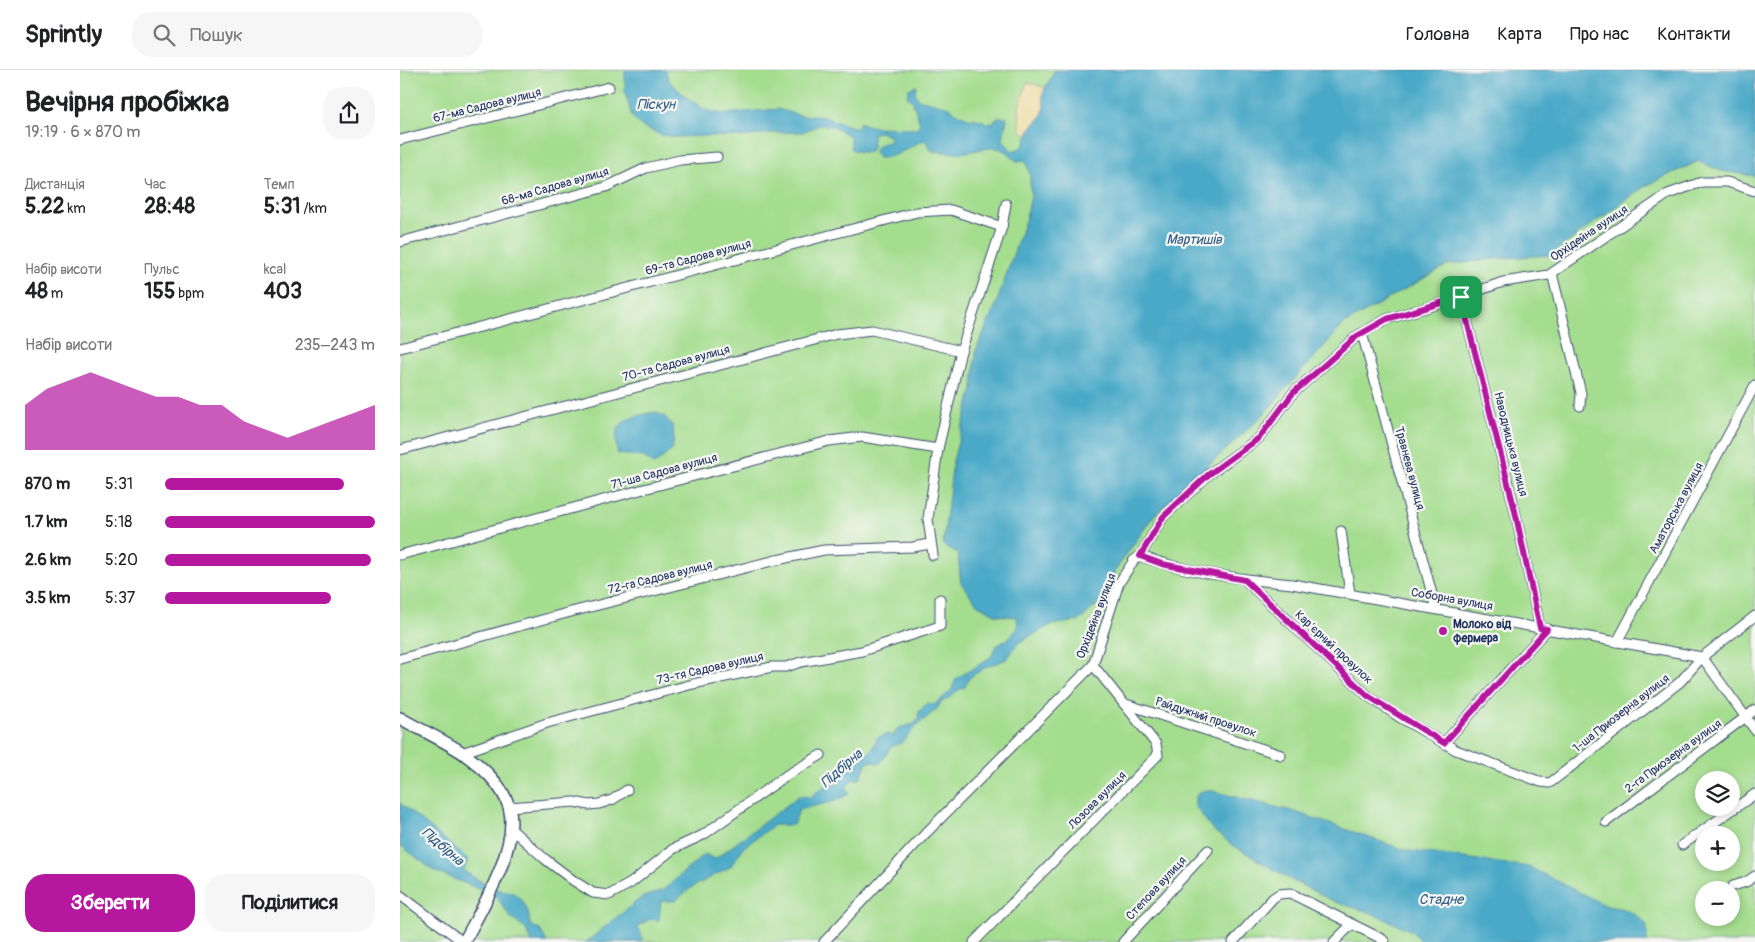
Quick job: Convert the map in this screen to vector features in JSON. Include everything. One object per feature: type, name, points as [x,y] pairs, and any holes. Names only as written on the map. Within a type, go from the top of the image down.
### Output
[{"type":"street","name":"67-ма Садова вулиця","points":[[400,140],[609,87]]},
{"type":"street","name":"68-ма Садова вулиця","points":[[400,242],[606,187],[646,168],[680,160],[717,157]]},
{"type":"street","name":"Орхідейна вулиця","points":[[824,942],[926,833],[1093,665],[1119,583],[1134,560],[1140,556],[1163,517],[1208,475],[1259,438],[1293,393],[1362,333],[1387,319],[1461,297],[1503,282],[1549,276],[1668,194],[1702,182],[1727,182],[1755,191]]},
{"type":"street","points":[[933,555],[928,519],[938,449],[961,350],[1002,227],[1006,204]]},
{"type":"street","name":"69-та Садова вулиця","points":[[400,348],[917,212],[951,210],[1002,227]]},
{"type":"street","points":[[1552,273],[1581,393],[1580,406]]},
{"type":"street","name":"Наводницька вулиця","points":[[1461,297],[1543,629]]},
{"type":"street","name":"70-та Садова вулиця","points":[[400,450],[837,334],[872,330],[961,350]]},
{"type":"street","name":"Травнева вулиця","points":[[1362,333],[1436,609]]},
{"type":"street","name":"Аматорська вулиця","points":[[1617,642],[1755,385]]},
{"type":"street","name":"71-ша Садова вулиця","points":[[400,555],[630,492],[829,441],[862,437],[938,449]]},
{"type":"street","points":[[1341,531],[1350,594]]},
{"type":"street","name":"72-га Садова вулиця","points":[[400,659],[567,613],[772,561],[824,550],[913,547],[930,544]]},
{"type":"street","name":"Соборна вулиця","points":[[1140,556],[1162,564],[1245,580],[1292,584],[1702,657]]},
{"type":"street","name":"Карʼєрний провулок","points":[[1245,580],[1368,696],[1456,750],[1541,782],[1550,783]]},
{"type":"street","name":"73-тя Садова вулиця","points":[[462,753],[548,723],[693,684],[772,666],[786,667],[801,662],[862,651],[897,640],[940,626],[940,599]]},
{"type":"street","name":"1-ша Приозерна вулиця","points":[[1550,783],[1680,682],[1702,657],[1755,616]]},
{"type":"street","points":[[1444,743],[1543,629]]},
{"type":"street","points":[[1702,657],[1755,730]]},
{"type":"street","name":"Лозова вулиця","points":[[974,942],[1158,755],[1156,744],[1093,665]]},
{"type":"street","name":"Райдужний провулок","points":[[1122,703],[1281,755]]},
{"type":"street","name":"2-га Приозерна вулиця","points":[[1606,822],[1755,710]]},
{"type":"street","points":[[400,718],[462,753],[495,781],[509,807],[510,828],[502,864],[464,942],[400,895]]},
{"type":"street","points":[[510,828],[545,859],[574,881],[593,893],[608,895],[631,883],[674,848],[703,834],[787,775],[822,755]]},
{"type":"street","points":[[509,807],[574,802],[589,805],[599,804],[612,800],[627,790]]},
{"type":"street","points":[[1682,844],[1755,794]]},
{"type":"street","name":"Степова вулиця","points":[[1123,942],[1208,850]]},
{"type":"street","points":[[1740,884],[1755,876]]},
{"type":"street","points":[[1233,942],[1273,898],[1280,894],[1290,893],[1385,942]]},
{"type":"street","points":[[1334,942],[1351,925]]},
{"type":"green space","points":[[400,70],[1055,70],[1042,95],[1044,105],[1023,147],[1030,175],[1031,197],[1026,218],[996,305],[976,350],[973,389],[953,461],[961,583],[997,615],[1079,621],[1101,601],[1117,568],[1154,515],[1259,419],[1344,324],[1447,265],[1492,259],[1602,218],[1645,186],[1699,161],[1721,171],[1755,176],[1755,942],[400,942]]},
{"type":"sand","points":[[1027,82],[1046,88],[1042,114],[1031,127],[1028,136],[1020,129],[1019,107]]},
{"type":"water","name":"Мартишів","points":[[625,70],[665,70],[669,81],[685,96],[705,110],[724,114],[778,109],[803,116],[823,117],[853,127],[858,127],[860,122],[865,125],[879,127],[915,129],[920,124],[913,102],[907,96],[909,89],[916,85],[915,93],[918,99],[950,107],[956,113],[968,118],[982,120],[987,124],[999,117],[1007,118],[1003,140],[1012,151],[1023,147],[1032,126],[1043,113],[1042,95],[1055,70],[1755,70],[1755,176],[1721,171],[1698,161],[1645,186],[1550,255],[1492,259],[1447,265],[1344,324],[1259,419],[1154,515],[1117,568],[1101,601],[1079,621],[1051,625],[1018,643],[1007,659],[986,667],[969,678],[965,687],[941,702],[937,709],[916,726],[903,742],[891,747],[880,764],[871,761],[866,764],[860,779],[853,779],[846,787],[849,794],[835,801],[799,810],[793,825],[774,825],[744,847],[730,867],[691,888],[675,901],[661,901],[659,920],[650,919],[638,926],[643,939],[638,942],[586,942],[641,898],[663,890],[705,854],[715,859],[799,796],[810,797],[829,783],[839,784],[839,777],[845,770],[855,769],[859,760],[872,750],[877,738],[888,734],[893,736],[898,728],[914,724],[919,718],[918,713],[927,703],[934,705],[951,691],[956,679],[991,657],[996,646],[1008,639],[1018,628],[1017,617],[997,615],[978,605],[961,583],[958,553],[943,545],[953,461],[973,389],[976,350],[996,305],[1026,218],[1031,197],[1030,175],[1026,160],[1016,161],[1010,154],[997,148],[959,153],[932,151],[925,140],[891,156],[878,158],[874,152],[878,145],[891,141],[889,136],[880,132],[873,133],[872,147],[869,152],[860,152],[851,149],[850,136],[831,126],[822,124],[802,132],[771,133],[742,137],[675,137],[661,135],[641,126],[632,117],[625,91]]},
{"type":"water","points":[[655,412],[665,417],[673,426],[672,450],[654,465],[644,457],[618,454],[616,435],[623,423],[637,416]]},
{"type":"water","name":"Стадне","points":[[1208,790],[1296,812],[1405,850],[1529,867],[1607,906],[1624,909],[1636,915],[1647,925],[1647,942],[1421,942],[1412,931],[1366,911],[1335,902],[1291,880],[1231,844],[1213,830],[1195,806],[1195,798],[1199,792]]},
{"type":"water","name":"Підбірна","points":[[400,803],[468,859],[464,871],[498,890],[511,892],[520,898],[529,915],[530,925],[540,930],[547,942],[532,942],[525,928],[511,918],[496,896],[434,871],[400,845]]},
{"type":"place","name":"Молоко від фермера","points":[[1443,631]]},
{"type":"route","points":[[1461,297],[1515,511],[1540,628],[1547,629],[1444,743],[1368,696],[1245,580],[1162,564],[1140,556],[1163,517],[1208,475],[1259,438],[1293,393],[1357,336],[1387,319],[1461,297]]},
{"type":"water label","name":"Піскун","points":[[656,104]]}]
